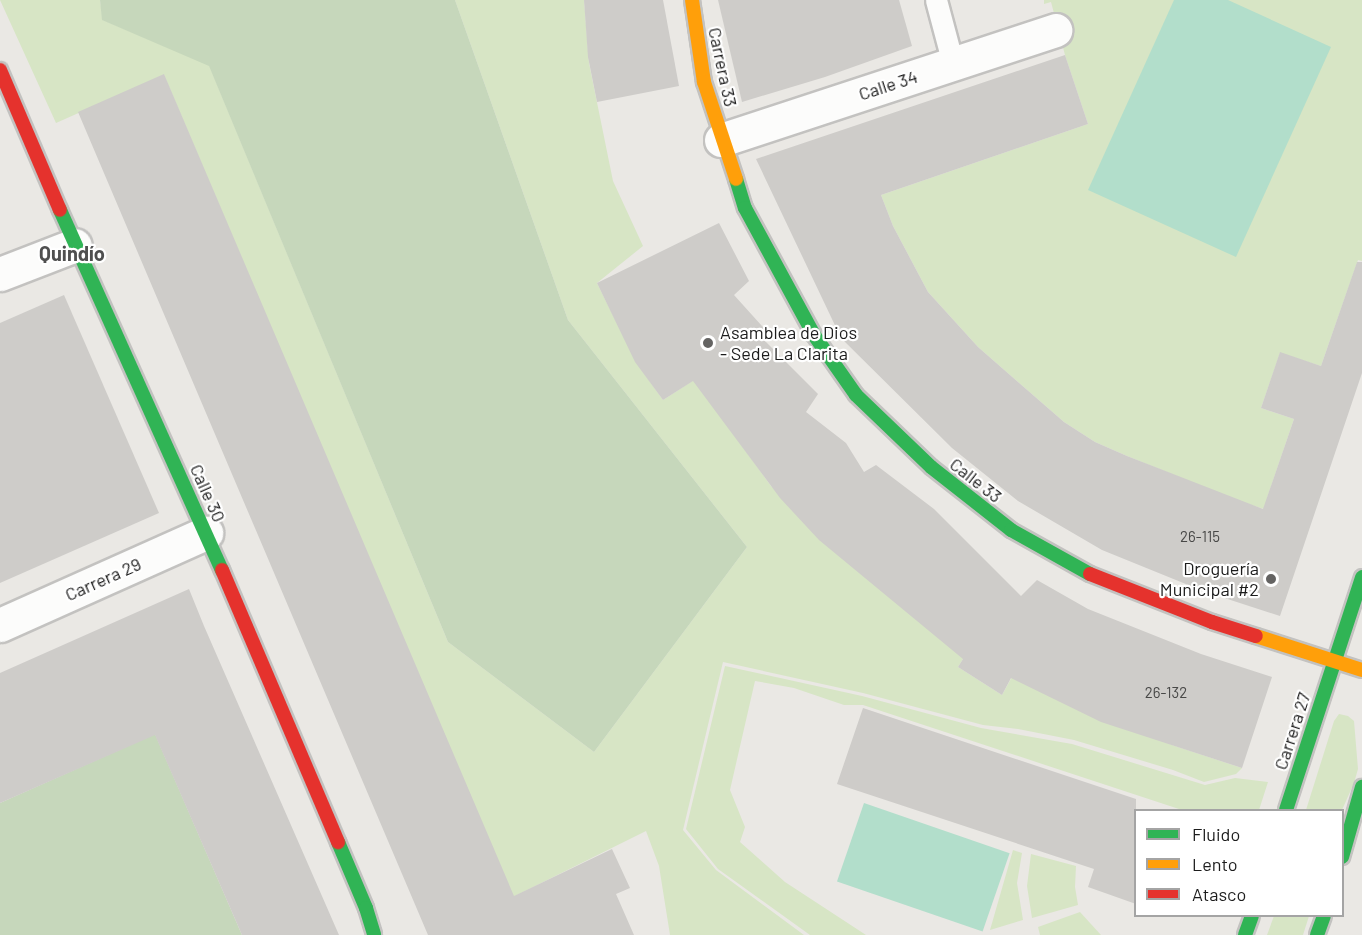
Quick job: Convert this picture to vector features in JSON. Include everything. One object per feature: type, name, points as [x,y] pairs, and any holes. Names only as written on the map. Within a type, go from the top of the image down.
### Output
[{"type":"street","name":"Carrera 33","points":[[692,0],[704,82],[721,140]]},
{"type":"street","name":"Calle 34","points":[[721,140],[1055,30]]},
{"type":"street","name":"Calle 30","points":[[0,70],[75,244],[206,533],[366,908],[374,935]]},
{"type":"street","name":"Calle 33","points":[[721,140],[745,208],[814,335],[856,395],[931,467],[1011,530],[1085,572],[1212,622],[1333,662]]},
{"type":"street","points":[[0,274],[75,244]]},
{"type":"street","name":"Carrera 29","points":[[0,625],[206,533]]},
{"type":"street","name":"Carrera 27","points":[[1286,809],[1362,576]]},
{"type":"street","points":[[1333,662],[1358,676]]},
{"type":"street","points":[[1344,850],[1362,787]]},
{"type":"street","points":[[1245,935],[1251,917]]},
{"type":"street","points":[[1317,935],[1323,917]]},
{"type":"lane","points":[[936,0],[953,64]]},
{"type":"green space","points":[[0,0],[100,0],[103,20],[209,65],[448,642],[594,752],[747,547],[568,320],[455,0],[584,0],[589,63],[613,181],[643,246],[597,283],[636,362],[663,400],[694,380],[771,486],[966,654],[958,667],[1002,695],[1013,675],[1172,745],[1242,768],[1236,774],[1204,782],[1173,770],[1074,740],[983,725],[863,693],[723,662],[683,830],[716,870],[804,935],[670,935],[659,866],[646,831],[513,897],[164,75],[56,123]]},
{"type":"green space","points":[[100,0],[455,0],[568,320],[747,547],[594,752],[448,642],[209,66],[102,20]]},
{"type":"green space","points":[[1044,0],[1362,0],[1362,261],[1358,260],[1321,366],[1280,353],[1261,408],[1294,419],[1267,498],[1273,512],[1236,500],[1127,456],[1095,442],[1064,422],[978,347],[928,292],[893,226],[881,195],[1088,124],[1065,55],[1051,2],[1044,4]]},
{"type":"green space","points":[[1174,0],[1228,0],[1331,47],[1236,257],[1088,190]]},
{"type":"green space","points":[[725,666],[862,696],[981,728],[1072,744],[1205,785],[1235,778],[1268,782],[1259,809],[1179,809],[863,705],[844,705],[794,688],[755,681],[730,790],[745,827],[740,842],[785,882],[866,935],[810,935],[718,869],[686,829]]},
{"type":"green space","points":[[1339,714],[1348,716],[1354,721],[1358,769],[1354,783],[1342,809],[1306,809],[1334,721]]},
{"type":"green space","points":[[155,734],[242,935],[0,935],[0,803]]},
{"type":"green space","points":[[864,803],[1010,853],[983,932],[837,881]]},
{"type":"green space","points":[[1013,850],[1022,853],[1017,883],[1023,920],[990,930]]},
{"type":"green space","points":[[1031,854],[1076,866],[1075,887],[1078,905],[1032,918],[1027,886]]},
{"type":"green space","points":[[1080,912],[1101,935],[1040,935],[1038,927]]},
{"type":"green space","points":[[1274,917],[1309,917],[1303,935],[1267,935]]},
{"type":"building","points":[[584,0],[663,0],[679,86],[597,102],[588,57]]},
{"type":"building","points":[[718,0],[899,0],[912,46],[825,77],[742,102]]},
{"type":"building","points":[[1065,55],[1088,124],[881,195],[893,226],[928,292],[978,347],[1064,422],[1095,442],[1127,456],[1263,509],[1294,419],[1261,408],[1280,352],[1321,366],[1357,262],[1362,262],[1362,373],[1280,616],[1203,591],[1102,550],[1018,501],[952,448],[841,338],[756,159]]},
{"type":"building","points":[[164,74],[514,896],[612,849],[630,888],[616,894],[634,935],[428,935],[78,112]]},
{"type":"building","points":[[719,223],[749,281],[734,295],[770,335],[764,340],[818,394],[806,412],[846,443],[864,472],[876,465],[934,509],[1021,596],[1037,580],[1088,609],[1201,654],[1272,677],[1242,768],[1101,722],[1011,678],[1002,695],[958,667],[963,659],[819,540],[780,498],[693,381],[663,400],[635,362],[597,283]]},
{"type":"building","points":[[64,295],[159,513],[0,583],[0,323]]},
{"type":"building","points":[[189,589],[339,935],[242,935],[155,735],[0,803],[0,673]]},
{"type":"building","points":[[863,708],[1136,799],[1136,809],[1134,809],[1134,903],[1088,887],[1094,869],[837,784]]},
{"type":"traffic: fast","points":[[736,179],[745,208],[814,335],[856,395],[931,467],[1011,530],[1090,574]]},
{"type":"traffic: fast","points":[[60,210],[222,570]]},
{"type":"traffic: fast","points":[[1286,809],[1362,577]]},
{"type":"traffic: fast","points":[[1344,850],[1362,787]]},
{"type":"traffic: fast","points":[[338,842],[366,908],[374,935]]},
{"type":"traffic: fast","points":[[1245,935],[1252,917]]},
{"type":"traffic: fast","points":[[1317,935],[1324,917]]},
{"type":"traffic: slow","points":[[692,0],[704,82],[736,179]]},
{"type":"traffic: slow","points":[[1256,636],[1362,670]]},
{"type":"traffic: jam","points":[[0,70],[60,210]]},
{"type":"traffic: jam","points":[[222,570],[338,842]]},
{"type":"traffic: jam","points":[[1090,574],[1212,622],[1256,636]]},
{"type":"place","name":"Asamblea de Dios - Sede La Clarita","points":[[708,343]]},
{"type":"place","name":"Droguería Municipal #2","points":[[1271,579]]},
{"type":"district","name":"Quindío","points":[[72,253]]}]
